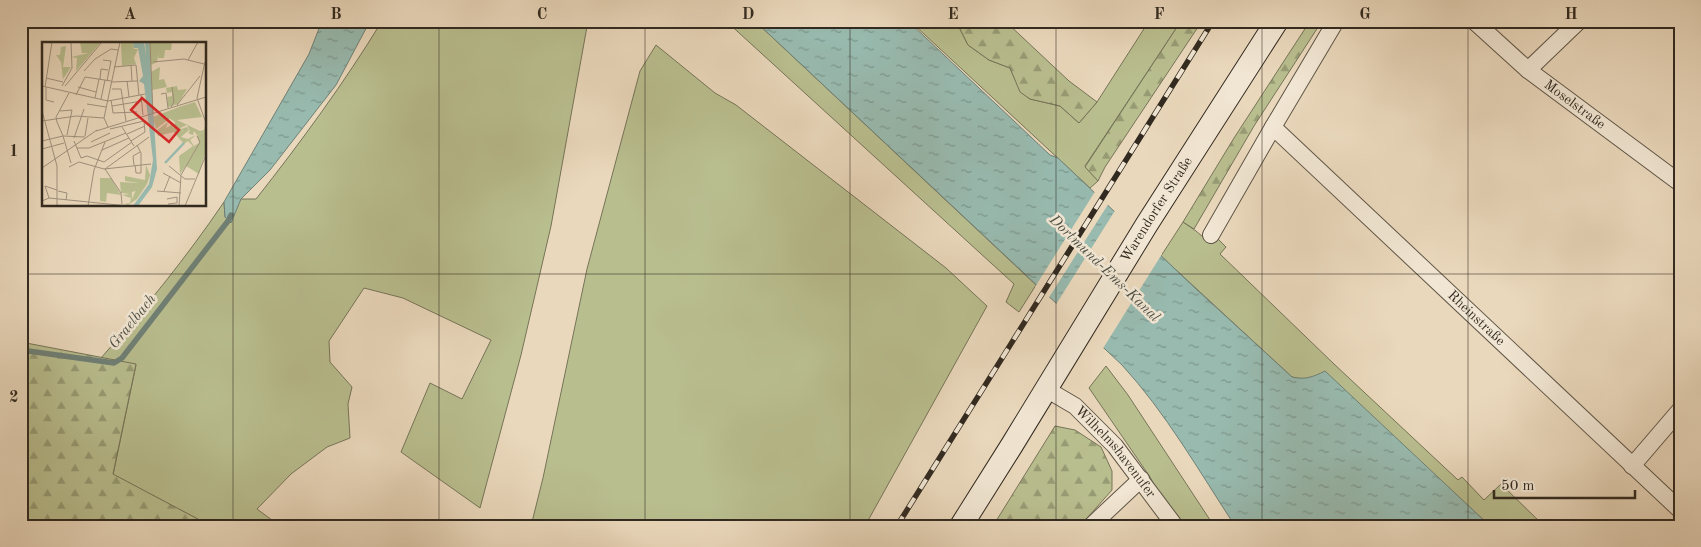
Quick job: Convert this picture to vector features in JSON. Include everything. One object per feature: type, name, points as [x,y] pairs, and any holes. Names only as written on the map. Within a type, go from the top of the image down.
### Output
[{"type":"main road","name":"Warendorfer Straße","points":[[961,526],[1147,224],[1277,21]]},
{"type":"street","points":[[1211,235],[1272,127],[1336,21]]},
{"type":"street","name":"Moselstraße","points":[[1474,21],[1528,70],[1680,183]]},
{"type":"street","points":[[1528,70],[1579,21]]},
{"type":"street","name":"Rheinstraße","points":[[1272,127],[1680,510]]},
{"type":"street","name":"Wilhelmshavenufer","points":[[1046,389],[1075,406],[1115,446],[1175,526]]},
{"type":"street","points":[[1632,466],[1680,410]]},
{"type":"street","points":[[1091,526],[1141,480]]},
{"type":"green space","points":[[382,21],[588,21],[551,226],[521,355],[480,508],[401,452],[430,383],[462,399],[491,340],[403,298],[364,288],[329,341],[330,362],[352,387],[348,404],[350,438],[327,447],[291,474],[257,509],[280,526],[211,526],[113,475],[136,365],[101,358],[165,282],[224,202],[225,217],[241,199],[256,199],[322,112]]},
{"type":"green space","points":[[726,21],[755,21],[1036,285],[1019,312],[1006,302],[1014,284]]},
{"type":"green space","points":[[910,21],[956,21],[968,45],[989,60],[1010,68],[1021,92],[1030,99],[1060,106],[1079,123],[1097,102],[1149,21],[1181,21],[1085,166],[1098,181],[1090,188]]},
{"type":"green space","points":[[956,21],[1005,21],[1069,81],[1097,102],[1079,123],[1060,106],[1030,99],[1020,92],[1010,68],[989,60],[968,45]]},
{"type":"green space","points":[[1181,21],[1202,21],[1105,167],[1098,181],[1085,167]]},
{"type":"green space","points":[[1310,21],[1322,21],[1254,126],[1194,229],[1183,222],[1234,138]]},
{"type":"green space","points":[[656,45],[715,93],[736,105],[946,268],[987,306],[865,526],[531,526],[543,478],[587,269],[640,71]]},
{"type":"green space","points":[[1183,222],[1210,243],[1216,237],[1226,247],[1220,254],[1458,480],[1462,477],[1484,500],[1501,484],[1542,526],[1490,526],[1465,503],[1312,378],[1301,379],[1292,377],[1161,256]]},
{"type":"green space","points":[[21,342],[136,364],[113,474],[211,526],[21,526]]},
{"type":"green space","points":[[1106,366],[1128,395],[1214,526],[1182,526],[1164,503],[1150,477],[1089,388]]},
{"type":"green space","points":[[1055,426],[1075,430],[1101,447],[1112,471],[1112,490],[1080,526],[993,526]]},
{"type":"water","points":[[322,21],[370,21],[336,85],[270,170],[241,199],[231,223],[225,217],[224,202],[309,54]]},
{"type":"water","name":"Dortmund-Ems-Kanal","points":[[755,21],[908,21],[1050,155],[1058,158],[1292,377],[1309,377],[1325,371],[1490,526],[1235,526],[1168,423],[1122,365]]},
{"type":"pier","points":[[1096,190],[1109,203],[1048,299],[1035,287]]},
{"type":"pier","points":[[1116,209],[1162,254],[1102,350],[1055,306]]},
{"type":"waterway","name":"Graelbach","points":[[21,350],[114,363],[122,358],[231,215]]},
{"type":"railway","points":[[897,526],[1213,21]]}]
